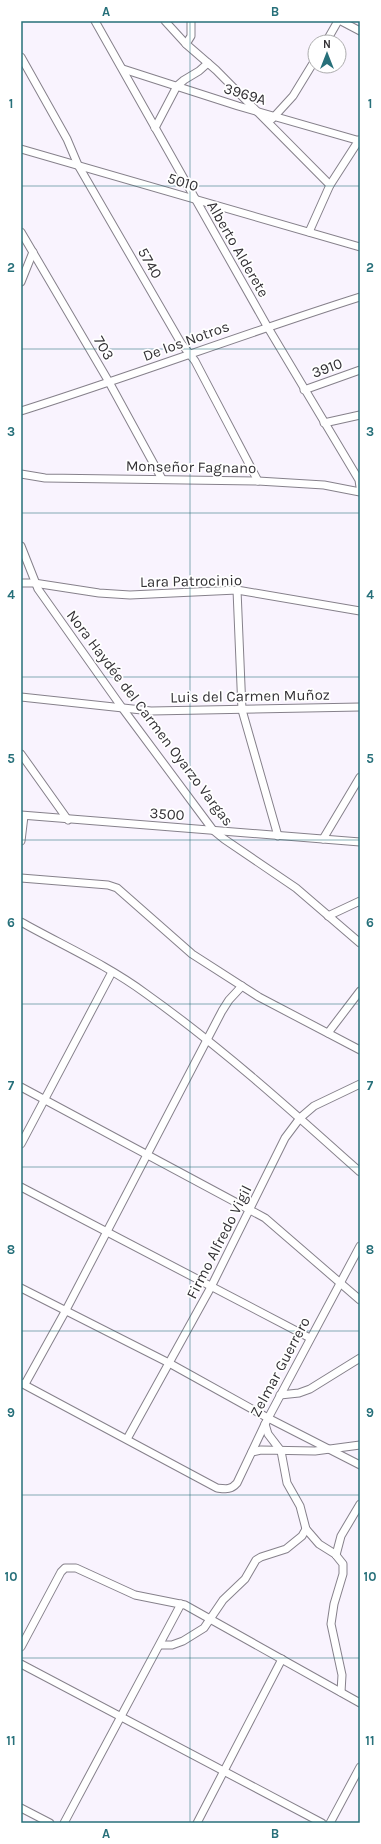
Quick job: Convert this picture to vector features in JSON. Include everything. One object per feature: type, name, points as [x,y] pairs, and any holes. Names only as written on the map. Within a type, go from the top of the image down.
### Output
[{"type":"street","name":"Alberto Alderete","points":[[96,21],[267,326],[359,480],[360,487]]},
{"type":"street","points":[[165,21],[186,44],[208,62],[330,185]]},
{"type":"street","points":[[186,44],[191,36],[191,21]]},
{"type":"street","points":[[331,34],[338,21]]},
{"type":"street","points":[[341,21],[360,31]]},
{"type":"street","name":"5740","points":[[21,57],[67,139],[78,165],[177,337],[195,361],[258,481]]},
{"type":"street","points":[[155,128],[176,86],[200,71],[208,62]]},
{"type":"street","name":"3969A","points":[[123,69],[359,141]]},
{"type":"street","points":[[269,124],[273,116],[283,109],[293,96],[307,73]]},
{"type":"street","points":[[309,232],[330,185],[359,141]]},
{"type":"street","name":"5010","points":[[21,149],[360,247]]},
{"type":"street","name":"703","points":[[21,232],[109,382],[162,479]]},
{"type":"street","points":[[21,282],[33,252]]},
{"type":"street","name":"De los Notros","points":[[21,412],[267,326],[360,297]]},
{"type":"street","name":"3910","points":[[304,390],[360,370]]},
{"type":"street","points":[[324,423],[360,415]]},
{"type":"street","name":"Monseñor Fagnano","points":[[21,474],[45,478],[258,481],[324,485],[360,492]]},
{"type":"street","name":"Nora Haydée del Carmen Oyarzo Vargas","points":[[21,546],[34,583],[123,709],[213,830],[296,888],[360,943]]},
{"type":"street","name":"Lara Patrocinio","points":[[21,583],[34,583],[99,593],[130,595],[237,590],[360,611]]},
{"type":"street","points":[[237,590],[242,710],[278,836]]},
{"type":"street","name":"Luis del Carmen Muñoz","points":[[21,697],[151,711],[360,706]]},
{"type":"street","points":[[21,754],[68,820]]},
{"type":"street","points":[[323,839],[360,777]]},
{"type":"street","points":[[21,841],[22,815]]},
{"type":"street","name":"3500","points":[[22,815],[68,820],[360,842]]},
{"type":"street","points":[[21,878],[108,885],[117,888],[182,946],[242,986],[360,1050]]},
{"type":"street","points":[[328,916],[360,901]]},
{"type":"street","points":[[21,922],[112,972],[144,992],[206,1040],[300,1118],[360,1172]]},
{"type":"street","points":[[21,1144],[112,972]]},
{"type":"street","points":[[127,1440],[23,1384],[66,1310],[228,1000],[242,986]]},
{"type":"street","points":[[328,1033],[360,991]]},
{"type":"street","name":"Firmo Alfredo Vigil","points":[[127,1440],[211,1287],[285,1138],[300,1118],[314,1106],[360,1084]]},
{"type":"street","points":[[21,1087],[251,1209],[265,1218],[360,1300]]},
{"type":"street","points":[[21,1187],[310,1338]]},
{"type":"street","name":"Zelmar Guerrero","points":[[127,1440],[217,1488],[233,1488],[237,1483],[266,1421],[339,1282],[360,1246]]},
{"type":"street","points":[[21,1288],[169,1363],[266,1421],[360,1465]]},
{"type":"street","points":[[280,1395],[299,1393],[310,1389],[360,1358]]},
{"type":"street","points":[[266,1421],[268,1434],[281,1451],[287,1483],[300,1506],[306,1529],[319,1544],[336,1555],[343,1568],[332,1616],[332,1624],[342,1674],[341,1692]]},
{"type":"street","points":[[252,1452],[315,1452],[360,1445]]},
{"type":"street","points":[[336,1555],[341,1536],[360,1504]]},
{"type":"street","points":[[160,1645],[172,1645],[193,1636],[204,1628],[223,1600],[245,1579],[256,1560],[286,1549],[302,1536],[306,1529]]},
{"type":"street","points":[[21,1647],[61,1572],[66,1568],[76,1568],[135,1595],[181,1604],[360,1702]]},
{"type":"street","points":[[64,1823],[181,1604]]},
{"type":"street","points":[[197,1823],[282,1659]]},
{"type":"street","points":[[21,1664],[322,1823]]},
{"type":"street","points":[[330,1823],[360,1767]]},
{"type":"street","points":[[21,1808],[50,1823]]}]
